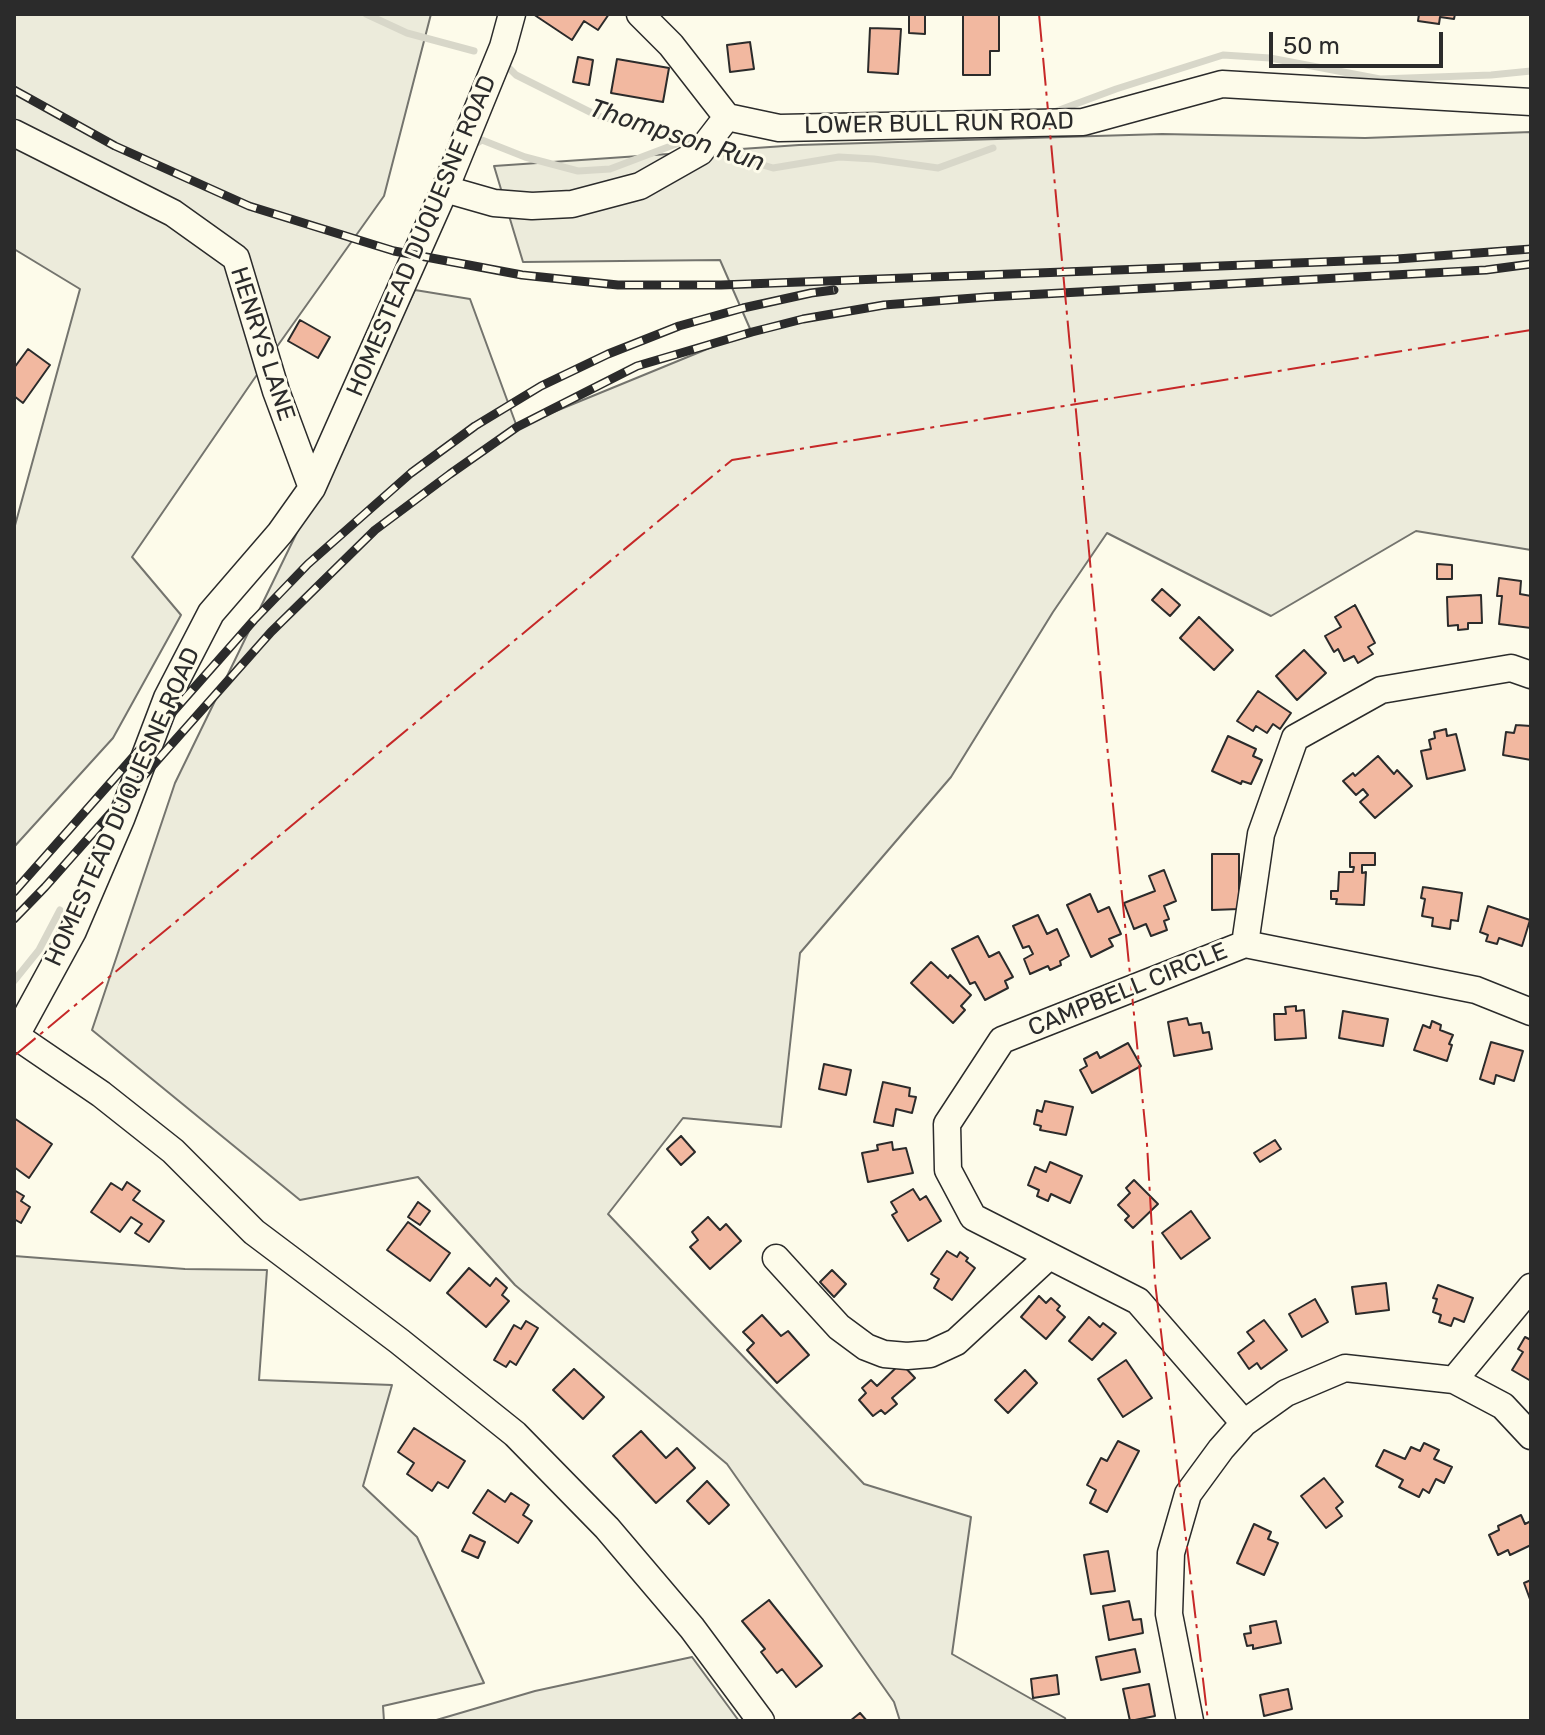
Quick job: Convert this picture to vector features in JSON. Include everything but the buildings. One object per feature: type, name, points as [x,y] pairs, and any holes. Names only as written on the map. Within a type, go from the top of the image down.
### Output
[{"type":"street","name":"HOMESTEAD DUQUESNE ROAD","points":[[512,14],[503,47],[445,189],[312,488],[280,533],[211,613],[167,698],[121,819],[73,931],[15,1037],[101,1094],[173,1151],[254,1232],[399,1341],[515,1434],[607,1528],[692,1628],[761,1721]]},
{"type":"street","points":[[445,189],[494,203],[532,206],[572,204],[640,186],[705,145],[727,117],[671,45],[640,14]]},
{"type":"street","name":"LOWER BULL RUN ROAD","points":[[727,117],[779,128],[1083,122],[1222,84],[1531,102]]},
{"type":"street","name":"HENRYS LANE","points":[[14,133],[173,213],[236,258],[276,391],[312,488]]},
{"type":"street","points":[[1245,944],[1261,834],[1295,738],[1381,690],[1511,668],[1531,675]]},
{"type":"street","name":"CAMPBELL CIRCLE","points":[[1244,1423],[1138,1301],[973,1217],[948,1170],[947,1124],[1002,1040],[1245,944],[1476,990],[1531,1012]]},
{"type":"street","points":[[776,1258],[839,1327],[866,1347],[884,1354],[907,1356],[930,1354],[956,1342],[1049,1256]]},
{"type":"street","points":[[1454,1380],[1531,1287]]},
{"type":"street","points":[[1190,1721],[1169,1614],[1171,1553],[1188,1494],[1244,1423],[1286,1393],[1345,1368],[1454,1380],[1503,1406],[1531,1436]]},
{"type":"shaded area","points":[[14,14],[431,14],[384,196],[132,557],[181,615],[113,738],[14,847],[14,529],[80,289],[14,249]]},
{"type":"shaded area","points":[[1531,132],[1531,550],[1416,531],[1271,616],[1107,533],[1053,612],[951,777],[800,953],[781,1127],[683,1118],[608,1214],[864,1484],[971,1517],[952,1654],[1066,1721],[900,1721],[894,1702],[727,1464],[515,1285],[418,1177],[300,1200],[92,1030],[175,783],[415,290],[470,299],[517,427],[751,331],[720,260],[523,262],[494,166],[799,145],[1162,134],[1365,138]]},
{"type":"shaded area","points":[[14,1256],[185,1269],[267,1270],[259,1380],[392,1385],[363,1486],[417,1537],[484,1683],[383,1706],[384,1721],[14,1721]]},
{"type":"shaded area","points":[[692,1657],[739,1721],[433,1721],[535,1691]]},
{"type":"waterway","name":"Thompson Run","points":[[366,14],[407,33],[474,51]]},
{"type":"waterway","name":"Thompson Run","points":[[1054,112],[1223,55],[1270,58],[1380,79],[1531,71]]},
{"type":"waterway","name":"Thompson Run","points":[[509,68],[516,75],[596,115],[698,145]]},
{"type":"waterway","points":[[472,146],[482,140],[525,157],[578,171],[610,169],[684,141]]},
{"type":"waterway","name":"Thompson Run","points":[[710,149],[773,168],[839,157],[938,168],[993,148]]},
{"type":"waterway","points":[[14,981],[39,950],[60,910]]},
{"type":"railway","points":[[14,90],[115,146],[249,206],[394,251],[522,275],[618,285],[721,285],[1397,259],[1531,249]]},
{"type":"railway","points":[[14,919],[271,632],[375,530],[517,427],[637,366],[803,319],[884,305],[1486,270],[1531,264]]},
{"type":"railway","points":[[14,892],[254,620],[308,564],[411,473],[475,426],[541,386],[608,354],[679,326],[743,308],[834,290]]},
{"type":"power","points":[[1039,14],[1147,1144],[1155,1282],[1208,1721]]},
{"type":"power","points":[[14,1056],[732,460],[1531,330]]}]
